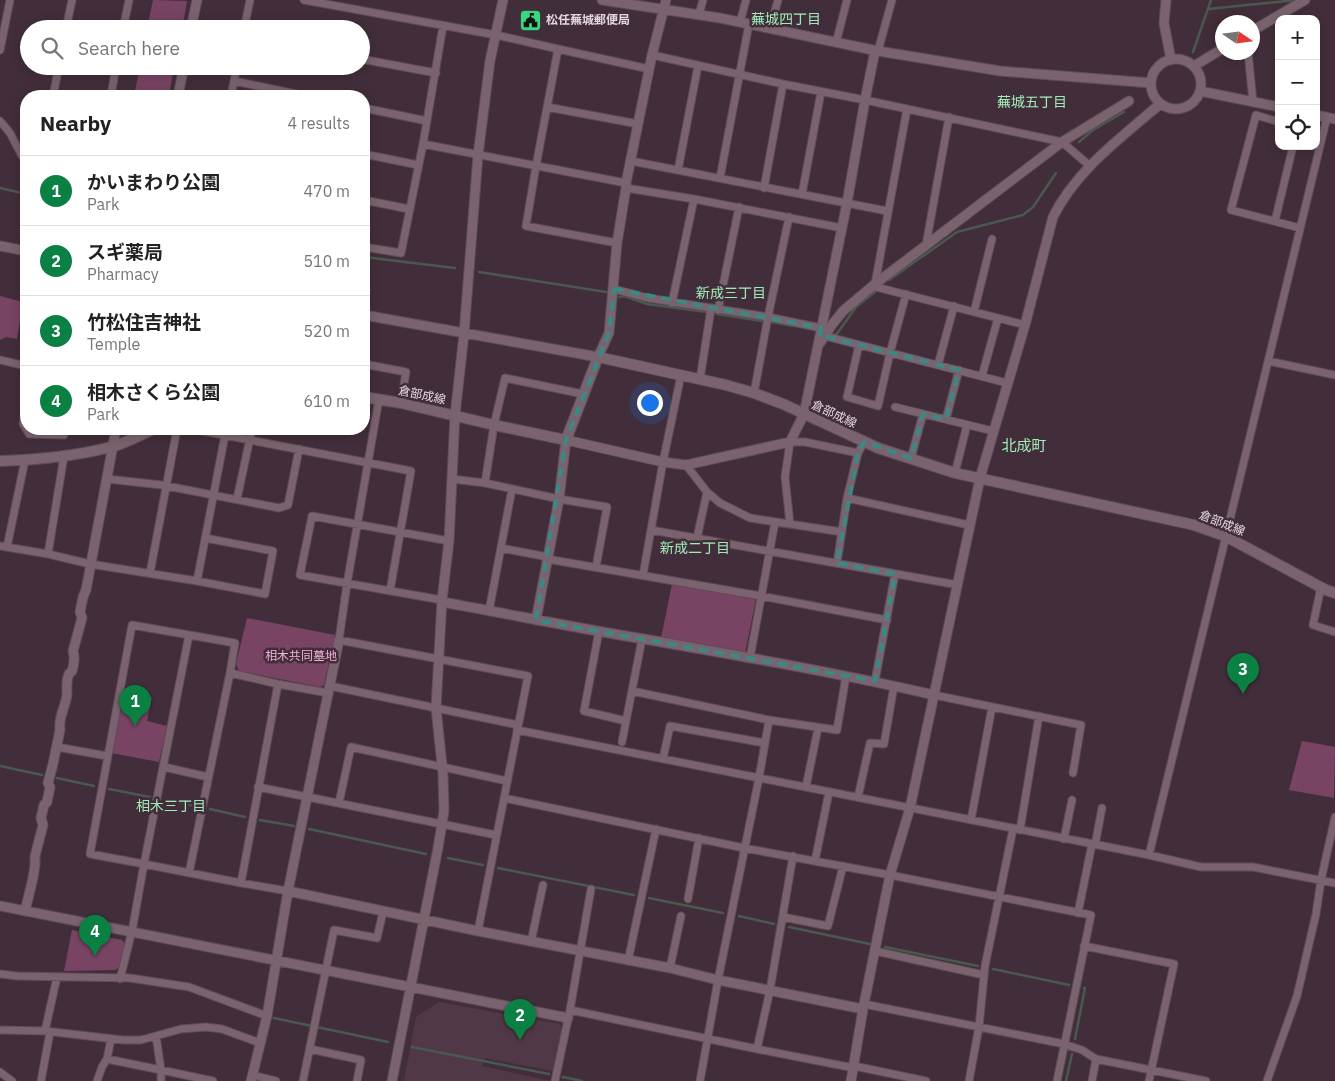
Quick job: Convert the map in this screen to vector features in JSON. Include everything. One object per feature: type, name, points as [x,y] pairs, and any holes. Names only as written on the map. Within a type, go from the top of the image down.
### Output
[{"type":"main road","name":"倉部成線","points":[[598,357],[754,393],[878,448],[956,473],[1194,525],[1225,536],[1335,593]]},
{"type":"main road","points":[[566,440],[598,357]]},
{"type":"main road","name":"倉部成線","points":[[370,398],[401,402],[494,425],[566,440]]},
{"type":"main road","points":[[0,461],[64,456],[113,447],[140,435]]},
{"type":"street","points":[[0,50],[10,0]]},
{"type":"street","points":[[68,20],[72,0]]},
{"type":"street","points":[[125,20],[129,0]]},
{"type":"street","points":[[193,20],[197,0]]},
{"type":"street","points":[[246,20],[250,0]]},
{"type":"street","points":[[304,0],[496,35],[649,69]]},
{"type":"street","points":[[392,1081],[444,811],[436,708],[442,601],[449,541],[455,415],[464,334],[478,155],[490,61],[503,0]]},
{"type":"street","points":[[602,0],[665,4],[699,14],[836,43],[1000,71],[1151,83]]},
{"type":"street","points":[[699,14],[703,0]]},
{"type":"street","points":[[720,178],[740,75],[746,0]]},
{"type":"street","points":[[770,29],[778,0]]},
{"type":"street","points":[[836,43],[847,0]]},
{"type":"street","points":[[790,524],[785,477],[790,442],[804,414],[816,350],[823,332],[865,100],[892,0]]},
{"type":"street","points":[[1166,0],[1164,22],[1171,60]]},
{"type":"street","points":[[1260,26],[1306,0]]},
{"type":"street","points":[[370,316],[598,357],[609,333],[617,243],[626,186],[652,55],[665,4]]},
{"type":"street","points":[[370,249],[401,253],[423,144],[443,26]]},
{"type":"street","points":[[558,49],[526,226],[617,243]]},
{"type":"street","points":[[1194,66],[1215,53]]},
{"type":"street","points":[[652,55],[1062,142],[1090,166]]},
{"type":"street","points":[[1171,60],[1183,60],[1194,66],[1201,78],[1200,92],[1197,98],[1187,107],[1180,109],[1173,109],[1160,104],[1153,94],[1151,83],[1155,70],[1171,60]]},
{"type":"street","points":[[1249,60],[1253,102]]},
{"type":"street","points":[[370,61],[436,73]]},
{"type":"street","points":[[678,170],[698,66]]},
{"type":"street","points":[[54,90],[57,75]]},
{"type":"street","points":[[112,90],[114,75]]},
{"type":"street","points":[[179,90],[182,75]]},
{"type":"street","points":[[232,90],[235,75]]},
{"type":"street","points":[[234,81],[277,90]]},
{"type":"street","points":[[764,188],[783,84]]},
{"type":"street","points":[[802,194],[821,92]]},
{"type":"street","points":[[1200,92],[1275,106]]},
{"type":"street","points":[[823,332],[831,326],[843,311],[873,285],[1062,142],[1130,101]]},
{"type":"street","points":[[851,1081],[890,875],[910,808],[969,525],[980,478],[1025,325],[1053,217],[1059,204],[1071,187],[1090,166],[1160,104]]},
{"type":"street","points":[[547,107],[638,124]]},
{"type":"street","points":[[370,109],[427,121]]},
{"type":"street","points":[[873,285],[907,109]]},
{"type":"street","points":[[1275,121],[1256,115],[1232,210],[1300,228]]},
{"type":"street","points":[[926,245],[949,118]]},
{"type":"street","points":[[1149,855],[1300,228],[1331,118]]},
{"type":"street","points":[[0,121],[10,133],[20,152]]},
{"type":"street","points":[[423,144],[842,228]]},
{"type":"street","points":[[1275,221],[1292,150]]},
{"type":"street","points":[[370,155],[418,165]]},
{"type":"street","points":[[631,161],[887,211]]},
{"type":"street","points":[[672,303],[694,199]]},
{"type":"street","points":[[370,201],[409,209]]},
{"type":"street","points":[[700,380],[714,310],[739,208]]},
{"type":"street","points":[[754,393],[789,217]]},
{"type":"street","points":[[974,312],[992,239]]},
{"type":"street","points":[[0,246],[20,250]]},
{"type":"street","points":[[873,285],[1025,325]]},
{"type":"street","points":[[614,289],[672,303],[768,317],[823,332],[859,345],[1007,383]]},
{"type":"street","points":[[859,345],[847,397],[878,406],[906,294]]},
{"type":"street","points":[[938,365],[954,306]]},
{"type":"street","points":[[982,376],[998,318]]},
{"type":"street","points":[[0,360],[20,365]]},
{"type":"street","points":[[1268,360],[1335,375]]},
{"type":"street","points":[[370,365],[406,372],[401,402]]},
{"type":"street","points":[[946,419],[959,370]]},
{"type":"street","points":[[642,575],[681,375]]},
{"type":"street","points":[[484,483],[494,425],[505,378],[583,394]]},
{"type":"street","points":[[276,1081],[251,1078],[267,1016],[288,891],[339,640],[379,399]]},
{"type":"street","points":[[895,407],[993,431]]},
{"type":"street","points":[[911,458],[923,414]]},
{"type":"street","points":[[956,473],[967,424]]},
{"type":"street","points":[[25,911],[33,878],[35,856],[43,825],[41,818],[50,787],[48,783],[60,730],[59,724],[62,710],[67,695],[66,688],[69,674],[72,670],[73,651],[82,618],[80,612],[86,590],[115,435]]},
{"type":"street","points":[[150,573],[176,435]]},
{"type":"street","points":[[197,581],[225,435],[411,471],[390,591]]},
{"type":"street","points":[[237,499],[251,435]]},
{"type":"street","points":[[536,620],[559,499],[566,440],[663,462],[686,465],[790,442],[805,442],[858,453]]},
{"type":"street","points":[[837,563],[847,498],[858,453],[864,442]]},
{"type":"street","points":[[107,479],[166,486],[279,508],[288,505],[299,449]]},
{"type":"street","points":[[48,554],[64,456]]},
{"type":"street","points":[[25,460],[4,547],[265,594],[273,552],[206,538]]},
{"type":"street","points":[[686,465],[707,492],[720,502],[750,518],[842,532]]},
{"type":"street","points":[[452,479],[484,483],[607,507],[596,567]]},
{"type":"street","points":[[489,611],[512,489]]},
{"type":"street","points":[[697,538],[707,492]]},
{"type":"street","points":[[847,498],[969,525]]},
{"type":"street","points":[[449,541],[312,516],[300,575],[846,676],[1081,725],[1073,773]]},
{"type":"street","points":[[750,658],[775,522]]},
{"type":"street","points":[[651,530],[958,585]]},
{"type":"street","points":[[501,548],[887,620]]},
{"type":"street","points":[[875,682],[895,574]]},
{"type":"street","points":[[1321,587],[1313,625],[1335,632]]},
{"type":"street","points":[[189,873],[235,643],[132,625],[90,854],[241,884],[288,891],[531,942],[670,968],[718,980],[1064,1044],[1082,1050],[1096,1058],[1206,1081]]},
{"type":"street","points":[[599,631],[584,711],[626,721]]},
{"type":"street","points":[[120,979],[132,931],[189,635]]},
{"type":"street","points":[[622,742],[642,639]]},
{"type":"street","points":[[339,640],[528,676],[478,931]]},
{"type":"street","points":[[230,674],[278,684],[329,690],[436,708],[518,728],[663,759],[1149,855],[1201,867],[1253,867],[1335,883]]},
{"type":"street","points":[[632,691],[769,720],[837,730],[846,676]]},
{"type":"street","points":[[241,884],[278,684]]},
{"type":"street","points":[[858,797],[870,743],[884,744],[894,686]]},
{"type":"street","points":[[970,820],[992,706]]},
{"type":"street","points":[[968,1081],[979,1027],[984,975],[999,896],[1016,829],[1039,716]]},
{"type":"street","points":[[700,1081],[769,720]]},
{"type":"street","points":[[663,759],[670,726],[766,743]]},
{"type":"street","points":[[806,787],[818,728]]},
{"type":"street","points":[[56,747],[107,756]]},
{"type":"street","points":[[339,803],[351,747],[507,781]]},
{"type":"street","points":[[164,767],[208,777]]},
{"type":"street","points":[[258,787],[496,835]]},
{"type":"street","points":[[815,861],[829,792]]},
{"type":"street","points":[[504,798],[744,848],[1091,915],[1057,1081]]},
{"type":"street","points":[[1064,839],[1072,800]]},
{"type":"street","points":[[1078,912],[1102,808]]},
{"type":"street","points":[[1268,1081],[1297,996],[1316,914],[1321,880],[1335,817]]},
{"type":"street","points":[[628,960],[656,829]]},
{"type":"street","points":[[688,899],[699,838]]},
{"type":"street","points":[[757,1049],[770,990],[793,856]]},
{"type":"street","points":[[783,917],[828,926],[843,866]]},
{"type":"street","points":[[531,942],[542,885]]},
{"type":"street","points":[[555,1081],[591,890]]},
{"type":"street","points":[[0,906],[410,987],[708,1039],[926,1081]]},
{"type":"street","points":[[303,1081],[334,930],[377,938],[383,912]]},
{"type":"street","points":[[670,968],[681,916]]},
{"type":"street","points":[[1084,946],[1174,964],[1149,1081]]},
{"type":"street","points":[[875,951],[984,975]]},
{"type":"street","points":[[0,974],[130,978],[189,987],[267,1016]]},
{"type":"street","points":[[41,1081],[47,1032],[58,977]]},
{"type":"street","points":[[0,1030],[141,1040],[181,1030],[206,1027],[222,1029],[260,1042]]},
{"type":"street","points":[[156,1036],[162,1070],[161,1081]]},
{"type":"street","points":[[97,1081],[102,1067],[107,1060],[111,1039]]},
{"type":"street","points":[[310,1049],[361,1060],[357,1081]]},
{"type":"street","points":[[1092,1081],[1096,1058]]},
{"type":"street","points":[[107,1060],[210,1081]]},
{"type":"street","points":[[0,1072],[12,1081]]},
{"type":"highlighted area","points":[[614,289],[821,328],[820,335],[959,370],[946,419],[923,414],[911,458],[864,442],[858,453],[837,563],[895,574],[875,681],[536,620],[566,440],[609,333]]},
{"type":"shaded area","points":[[439,1002],[560,1024],[562,1027],[553,1071],[485,1058],[482,1066],[551,1081],[404,1081],[416,1017]]},
{"type":"green space","points":[[153,0],[187,1],[184,20],[149,20]]},
{"type":"green space","points":[[138,75],[172,75],[170,90],[135,90]]},
{"type":"green space","points":[[0,296],[20,301],[20,320],[17,339],[6,337],[0,340]]},
{"type":"green space","points":[[672,584],[756,599],[745,653],[661,638]]},
{"type":"green space","name":"相木共同墓地","points":[[247,618],[335,635],[324,685],[320,687],[239,671],[236,664]]},
{"type":"green space","points":[[123,691],[152,697],[147,721],[167,726],[159,762],[111,753]]},
{"type":"green space","points":[[1302,741],[1335,747],[1334,798],[1289,790]]},
{"type":"green space","points":[[72,930],[122,940],[125,944],[120,967],[115,970],[64,971]]},
{"type":"waterway","points":[[1193,52],[1211,0]]},
{"type":"waterway","points":[[1208,9],[1297,0]]},
{"type":"waterway","points":[[1079,142],[1093,130],[1124,112]]},
{"type":"waterway","points":[[889,280],[957,232],[1023,215],[1033,207],[1056,173]]},
{"type":"waterway","points":[[0,188],[20,193]]},
{"type":"waterway","points":[[370,258],[455,268]]},
{"type":"waterway","points":[[479,272],[606,292]]},
{"type":"waterway","points":[[835,334],[856,307],[876,291]]},
{"type":"waterway","points":[[619,297],[624,296],[647,304],[707,312]]},
{"type":"waterway","points":[[717,314],[762,321]]},
{"type":"waterway","points":[[772,322],[793,326]]},
{"type":"waterway","points":[[0,766],[42,775]]},
{"type":"waterway","points":[[57,778],[94,786]]},
{"type":"waterway","points":[[109,789],[150,797]]},
{"type":"waterway","points":[[165,800],[195,806]]},
{"type":"waterway","points":[[210,809],[245,817]]},
{"type":"waterway","points":[[260,820],[294,826]]},
{"type":"waterway","points":[[309,829],[426,854]]},
{"type":"waterway","points":[[448,858],[483,865]]},
{"type":"waterway","points":[[498,868],[634,895]]},
{"type":"waterway","points":[[649,898],[723,913]]},
{"type":"waterway","points":[[739,916],[774,924]]},
{"type":"waterway","points":[[789,927],[870,944]]},
{"type":"waterway","points":[[885,947],[978,966]]},
{"type":"waterway","points":[[993,969],[1069,985]]},
{"type":"waterway","points":[[1075,1039],[1084,988]]},
{"type":"waterway","points":[[274,1018],[388,1042]]},
{"type":"waterway","points":[[412,1047],[549,1074]]},
{"type":"waterway","points":[[1066,1081],[1072,1054]]},
{"type":"waterway","points":[[563,1077],[582,1081]]},
{"type":"place","name":"松任蕪城郵便局","points":[[530,20]]},
{"type":"place","name":"竹松住吉神社","points":[[1243,694]]},
{"type":"place","name":"かいまわり公園","points":[[135,726]]},
{"type":"place","name":"相木さくら公園","points":[[95,956]]},
{"type":"place","name":"スギ薬局","points":[[520,1040]]},
{"type":"district","name":"蕪城四丁目","points":[[786,19]]},
{"type":"district","name":"蕪城五丁目","points":[[1032,102]]},
{"type":"district","name":"新成三丁目","points":[[731,293]]},
{"type":"district","name":"北成町","points":[[1024,446]]},
{"type":"district","name":"新成二丁目","points":[[695,548]]},
{"type":"district","name":"相木三丁目","points":[[171,806]]}]
